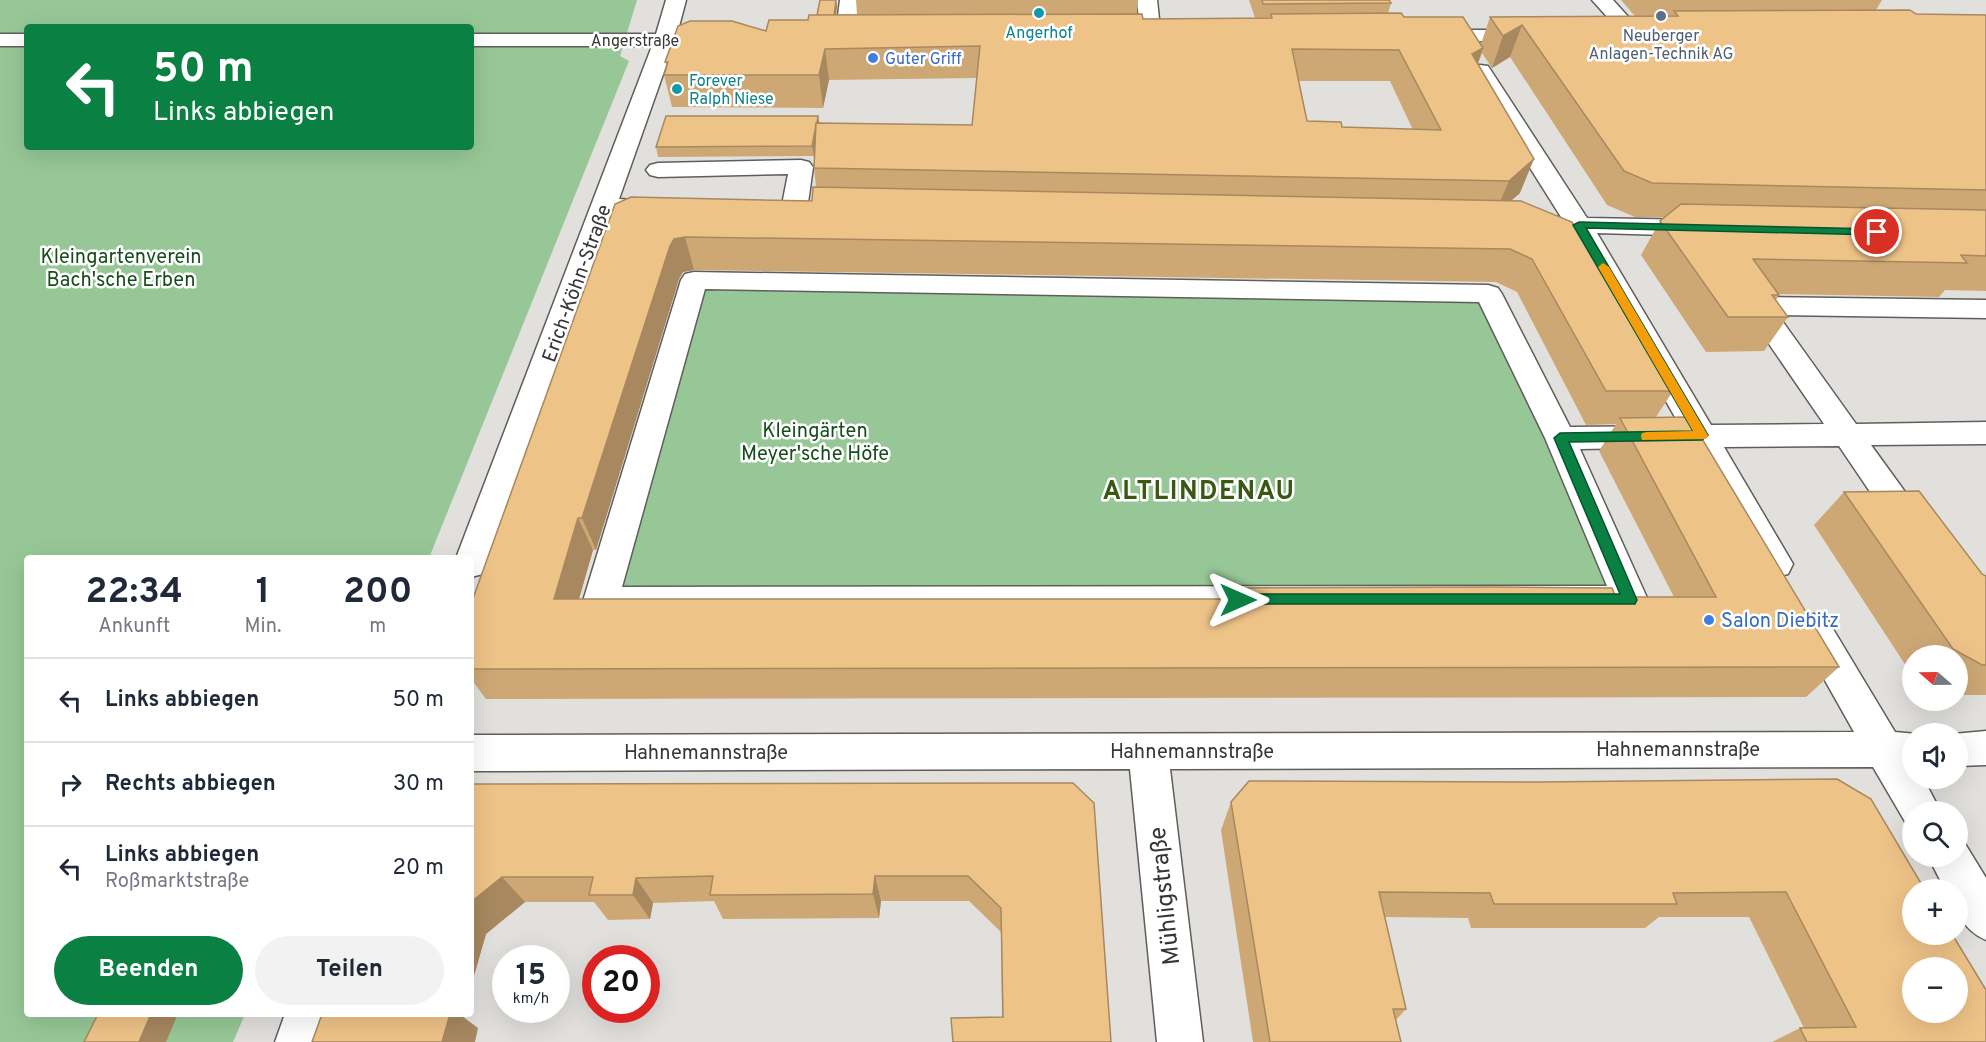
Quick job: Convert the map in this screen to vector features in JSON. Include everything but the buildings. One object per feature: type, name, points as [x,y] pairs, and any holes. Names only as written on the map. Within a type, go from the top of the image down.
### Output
[{"type":"street","name":"Erich-Köhn-Straße","points":[[474,556],[604,206],[648,116],[676,0]]},
{"type":"street","points":[[845,39],[850,0]]},
{"type":"street","points":[[1147,0],[1151,38]]},
{"type":"street","points":[[1602,0],[1634,35]]},
{"type":"street","points":[[1611,35],[1657,35]]},
{"type":"street","points":[[1413,36],[1552,36]]},
{"type":"street","points":[[1458,36],[1579,225],[1796,597],[1898,749],[1918,801]]},
{"type":"street","points":[[1128,38],[1172,38]]},
{"type":"street","points":[[823,39],[869,39]]},
{"type":"street","points":[[0,40],[24,40]]},
{"type":"street","name":"Angerstraße","points":[[474,40],[733,40]]},
{"type":"street","points":[[658,170],[801,167],[794,210]]},
{"type":"street","points":[[604,206],[687,208]]},
{"type":"street","points":[[1507,224],[1720,228]]},
{"type":"street","points":[[694,280],[1488,294],[1560,438],[1630,600],[601,601],[694,280]]},
{"type":"street","points":[[1926,548],[1757,306],[1986,309]]},
{"type":"street","points":[[1560,438],[1986,433]]},
{"type":"street","points":[[1968,749],[1986,748]]},
{"type":"street","name":"Hahnemannstraße","points":[[474,753],[1898,749]]},
{"type":"street","name":"Mühligstraße","points":[[1148,751],[1180,1042]]},
{"type":"street","points":[[1956,867],[1986,918]]},
{"type":"street","points":[[298,1042],[307,1017]]},
{"type":"green space","name":"Kleingartenverein Bach'sche Erben","points":[[0,0],[637,0],[620,56],[629,61],[430,555],[24,555],[24,1017],[244,1017],[233,1042],[0,1042]]},
{"type":"green space","name":"Kleingärten Meyer'sche Höfe","points":[[694,280],[1488,294],[1630,600],[601,601]]},
{"type":"slow traffic","points":[[1603,267],[1702,435],[1647,436]]},
{"type":"place","name":"Angerhof","points":[[1039,13]]},
{"type":"place","name":"Neuberger Anlagen-Technik AG","points":[[1661,16]]},
{"type":"place","name":"Guter Griff","points":[[873,58]]},
{"type":"place","name":"Forever Ralph Niese","points":[[677,89]]},
{"type":"place","name":"Salon Diebitz","points":[[1709,620]]},
{"type":"district","name":"ALTLINDENAU","points":[[1199,490]]},
{"type":"route","points":[[1238,600],[1630,600],[1560,438],[1702,435],[1579,225],[1877,232]]}]
